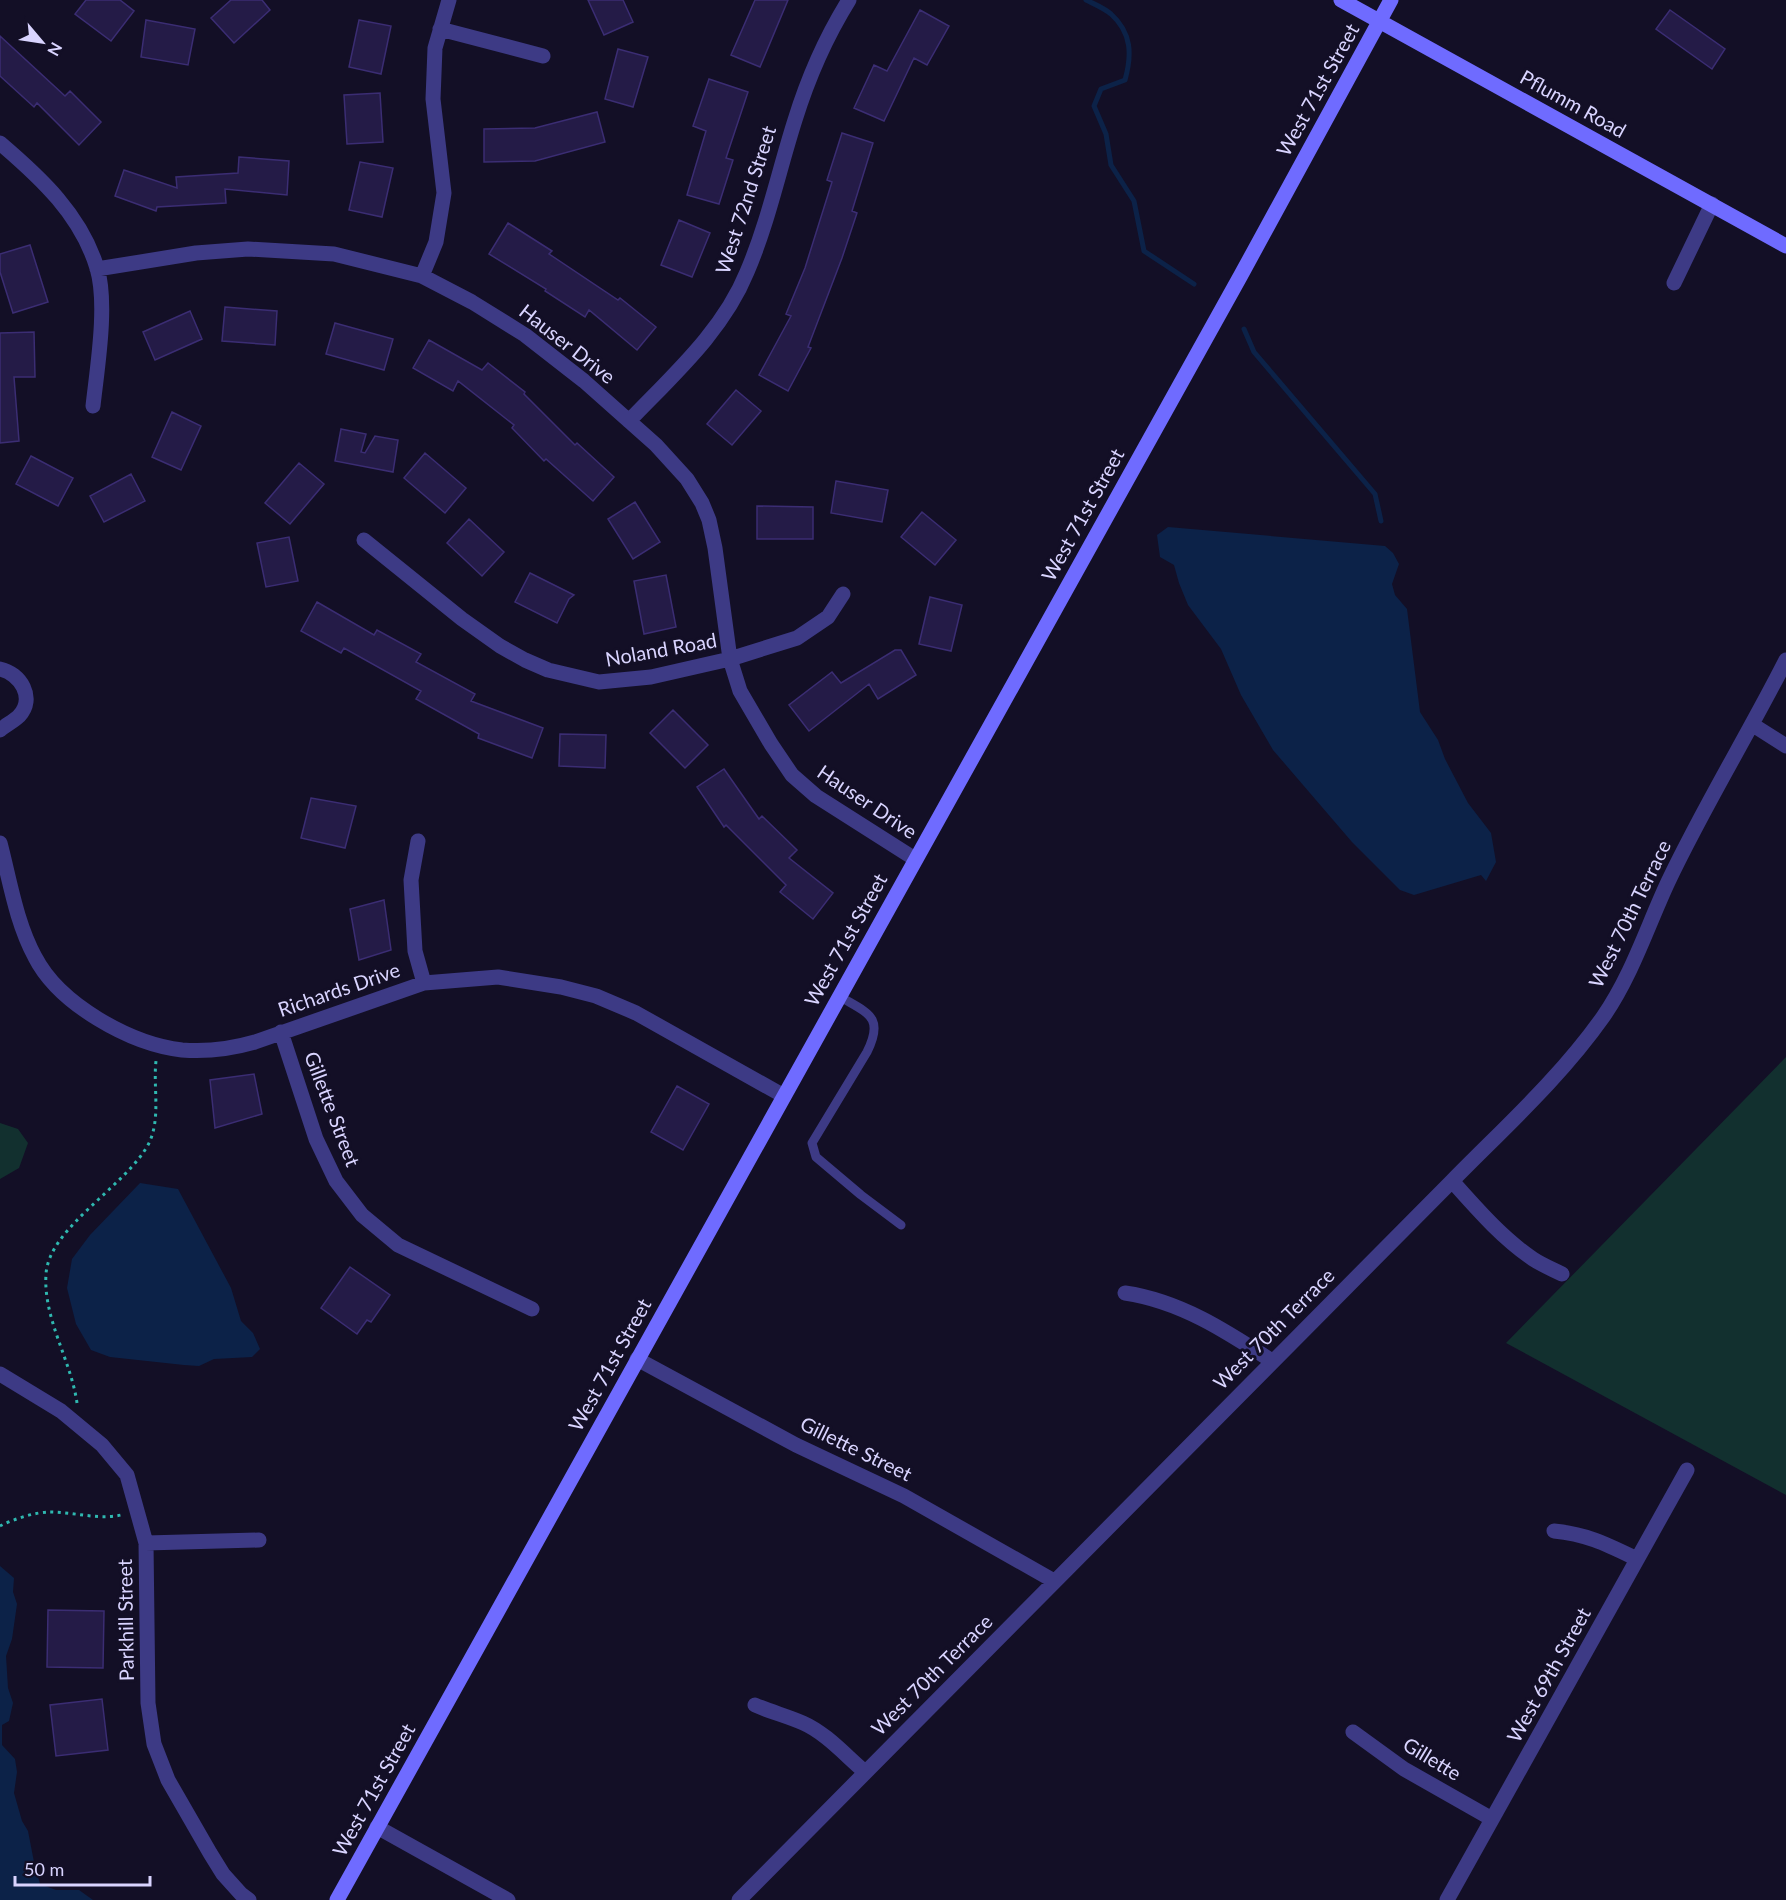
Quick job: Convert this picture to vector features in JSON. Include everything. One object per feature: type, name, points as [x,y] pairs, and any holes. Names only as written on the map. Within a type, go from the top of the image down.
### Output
[{"type":"street","points":[[422,276],[436,242],[444,193],[433,99],[435,48],[449,0]]},
{"type":"street","name":"West 72nd Street","points":[[629,421],[713,330],[733,301],[758,243],[795,117],[809,80],[820,53],[849,0]]},
{"type":"street","name":"Pflumm Road","points":[[1341,0],[1786,246]]},
{"type":"street","name":"West 71st Street","points":[[337,1900],[1391,0]]},
{"type":"street","points":[[440,29],[543,56]]},
{"type":"street","points":[[0,143],[61,201],[80,229],[97,269],[101,294],[93,406]]},
{"type":"street","points":[[1674,284],[1712,204]]},
{"type":"street","name":"Hauser Drive","points":[[97,269],[196,253],[248,249],[334,254],[422,276],[472,302],[525,335],[629,421],[687,479],[702,503],[709,520],[715,548],[730,659],[740,691],[792,775],[832,807],[915,859]]},
{"type":"street","name":"Noland Road","points":[[364,540],[471,626],[508,651],[548,670],[599,682],[651,677],[730,659],[797,638],[828,616],[843,594]]},
{"type":"street","name":"West 70th Terrace","points":[[739,1900],[1542,1090],[1574,1054],[1604,1015],[1629,971],[1668,882],[1786,660]]},
{"type":"street","points":[[0,669],[10,671],[18,677],[25,694],[25,706],[20,715],[0,730]]},
{"type":"street","points":[[1753,725],[1786,746]]},
{"type":"street","points":[[418,841],[411,880],[415,951],[424,983]]},
{"type":"street","name":"Richards Drive","points":[[0,843],[23,933],[36,960],[46,973],[62,991],[94,1017],[114,1028],[159,1044],[181,1050],[206,1051],[233,1048],[424,983],[498,977],[561,987],[596,996],[646,1018],[784,1096]]},
{"type":"street","name":"Gillette Street","points":[[281,1032],[316,1139],[336,1180],[362,1215],[398,1245],[531,1309]]},
{"type":"street","points":[[1452,1181],[1514,1246],[1535,1261],[1562,1274]]},
{"type":"street","points":[[1125,1293],[1150,1296],[1200,1317],[1272,1361]]},
{"type":"street","name":"Gillette Street","points":[[637,1359],[796,1445],[904,1496],[1054,1581]]},
{"type":"street","name":"Parkhill Street","points":[[0,1374],[61,1411],[102,1445],[127,1475],[146,1543],[148,1703],[154,1744],[168,1780],[210,1853],[223,1874],[240,1894],[249,1900]]},
{"type":"street","name":"West 69th Street","points":[[1447,1900],[1687,1470]]},
{"type":"street","points":[[1554,1531],[1575,1533],[1595,1539],[1637,1559]]},
{"type":"street","points":[[146,1543],[259,1540]]},
{"type":"street","points":[[755,1705],[804,1723],[824,1736],[866,1772]]},
{"type":"street","name":"Gillette","points":[[1353,1732],[1404,1769],[1492,1819]]},
{"type":"street","points":[[378,1827],[508,1900]]},
{"type":"lane","points":[[839,996],[869,1015],[876,1027],[867,1052],[812,1143],[813,1152],[861,1195],[901,1225]]},
{"type":"path","points":[[81,1427],[76,1394],[48,1303],[46,1276],[48,1261],[67,1231],[137,1162],[150,1141],[154,1126],[155,1074],[159,1044]]},
{"type":"path","points":[[0,1526],[9,1521],[48,1512],[109,1517],[138,1512]]},
{"type":"green space","points":[[1786,1057],[1786,1495],[1506,1343]]},
{"type":"green space","points":[[0,1123],[18,1129],[28,1143],[19,1168],[0,1179]]},
{"type":"water","points":[[1168,527],[1385,546],[1393,553],[1399,564],[1392,584],[1395,595],[1407,609],[1420,712],[1438,740],[1445,759],[1468,803],[1491,833],[1496,862],[1486,881],[1481,875],[1414,895],[1400,890],[1352,842],[1273,750],[1241,695],[1221,649],[1188,605],[1174,565],[1160,557],[1157,535]]},
{"type":"water","points":[[140,1183],[178,1189],[231,1288],[241,1321],[253,1333],[260,1349],[252,1357],[214,1359],[199,1366],[110,1357],[91,1350],[76,1324],[67,1288],[72,1259],[90,1235]]},
{"type":"water","points":[[0,1566],[14,1578],[13,1592],[17,1604],[12,1639],[6,1656],[8,1688],[13,1703],[9,1721],[2,1725],[2,1745],[15,1759],[17,1772],[14,1793],[22,1821],[28,1831],[40,1884],[56,1890],[79,1890],[93,1900],[0,1900]]},
{"type":"building","points":[[86,0],[120,0],[134,11],[111,41],[75,14]]},
{"type":"building","points":[[231,0],[262,0],[270,10],[234,43],[211,18]]},
{"type":"building","points":[[588,0],[623,0],[633,22],[604,35]]},
{"type":"building","points":[[755,0],[788,0],[760,67],[731,55]]},
{"type":"building","points":[[920,10],[949,26],[927,65],[914,58],[884,121],[854,108],[874,65],[887,71]]},
{"type":"building","points":[[1670,10],[1725,49],[1712,69],[1656,29]]},
{"type":"building","points":[[146,20],[195,29],[188,65],[141,57]]},
{"type":"building","points":[[359,20],[391,26],[381,74],[349,67]]},
{"type":"building","points":[[0,36],[65,96],[70,91],[101,122],[79,145],[37,103],[34,107],[0,76]]},
{"type":"building","points":[[618,49],[648,57],[633,107],[605,99]]},
{"type":"building","points":[[709,79],[748,92],[726,158],[733,160],[719,204],[687,195],[706,131],[693,126]]},
{"type":"building","points":[[380,93],[383,142],[347,144],[344,95]]},
{"type":"building","points":[[597,112],[605,142],[535,161],[484,162],[484,129],[535,128]]},
{"type":"building","points":[[842,133],[873,143],[852,211],[857,213],[842,258],[808,347],[811,348],[788,391],[759,375],[791,316],[786,314],[805,268],[832,182],[827,180]]},
{"type":"building","points":[[239,157],[289,161],[287,195],[225,189],[226,203],[157,207],[156,211],[115,196],[124,170],[177,188],[176,177],[238,173]]},
{"type":"building","points":[[360,162],[393,168],[382,217],[349,210]]},
{"type":"building","points":[[679,220],[710,233],[692,277],[661,265]]},
{"type":"building","points":[[508,223],[552,251],[549,254],[618,300],[620,298],[656,327],[637,350],[589,310],[585,317],[545,291],[546,289],[489,254]]},
{"type":"building","points":[[30,245],[48,302],[13,313],[0,272],[0,254]]},
{"type":"building","points":[[225,307],[277,311],[275,345],[222,341]]},
{"type":"building","points":[[190,311],[202,339],[155,360],[143,332]]},
{"type":"building","points":[[335,323],[393,339],[384,370],[326,354]]},
{"type":"building","points":[[34,332],[35,377],[14,377],[19,441],[0,443],[0,333]]},
{"type":"building","points":[[429,340],[482,370],[488,363],[525,392],[524,394],[575,445],[577,443],[614,477],[593,501],[546,459],[544,461],[512,428],[514,425],[458,381],[453,391],[413,368]]},
{"type":"building","points":[[736,390],[761,411],[732,445],[707,424]]},
{"type":"building","points":[[172,412],[201,426],[181,470],[152,457]]},
{"type":"building","points":[[341,429],[366,434],[361,452],[365,453],[375,436],[398,440],[393,472],[335,461]]},
{"type":"building","points":[[425,453],[466,488],[445,513],[404,478]]},
{"type":"building","points":[[31,456],[73,478],[58,506],[16,484]]},
{"type":"building","points":[[299,463],[324,484],[290,524],[265,503]]},
{"type":"building","points":[[131,474],[145,501],[104,522],[90,496]]},
{"type":"building","points":[[836,481],[888,490],[882,522],[831,513]]},
{"type":"building","points":[[635,502],[660,542],[633,559],[608,519]]},
{"type":"building","points":[[757,506],[813,507],[813,539],[757,539]]},
{"type":"building","points":[[922,512],[956,540],[935,565],[901,537]]},
{"type":"building","points":[[469,519],[504,552],[482,576],[447,543]]},
{"type":"building","points":[[289,537],[298,581],[266,587],[257,543]]},
{"type":"building","points":[[530,573],[574,595],[569,599],[557,623],[515,602]]},
{"type":"building","points":[[666,575],[676,627],[644,634],[634,581]]},
{"type":"building","points":[[930,597],[962,605],[951,651],[919,644]]},
{"type":"building","points":[[317,602],[374,635],[377,630],[421,654],[416,662],[475,694],[471,701],[543,728],[532,758],[478,738],[479,734],[416,699],[421,691],[344,648],[341,653],[301,631]]},
{"type":"building","points":[[895,650],[901,650],[916,675],[878,699],[869,684],[809,731],[789,705],[832,672],[841,683]]},
{"type":"building","points":[[673,710],[708,745],[685,768],[650,733]]},
{"type":"building","points":[[560,734],[606,735],[605,768],[559,766]]},
{"type":"building","points":[[724,769],[759,819],[762,816],[797,850],[789,858],[833,893],[813,919],[780,892],[786,885],[726,825],[724,827],[697,787]]},
{"type":"building","points":[[311,798],[356,806],[345,848],[301,838]]},
{"type":"building","points":[[384,900],[391,950],[359,960],[350,909]]},
{"type":"building","points":[[254,1074],[262,1114],[215,1128],[210,1080]]},
{"type":"building","points":[[677,1086],[709,1104],[683,1150],[651,1132]]},
{"type":"building","points":[[350,1267],[390,1295],[371,1322],[367,1320],[357,1334],[321,1308]]},
{"type":"building","points":[[48,1610],[104,1611],[103,1668],[47,1667]]},
{"type":"building","points":[[102,1699],[108,1750],[56,1756],[50,1705]]},
{"type":"waterway","points":[[1086,0],[1111,14],[1127,37],[1129,62],[1125,80],[1101,89],[1094,106],[1106,134],[1111,165],[1134,201],[1144,251],[1194,284]]},
{"type":"waterway","points":[[1244,329],[1254,352],[1375,494],[1381,521]]}]
